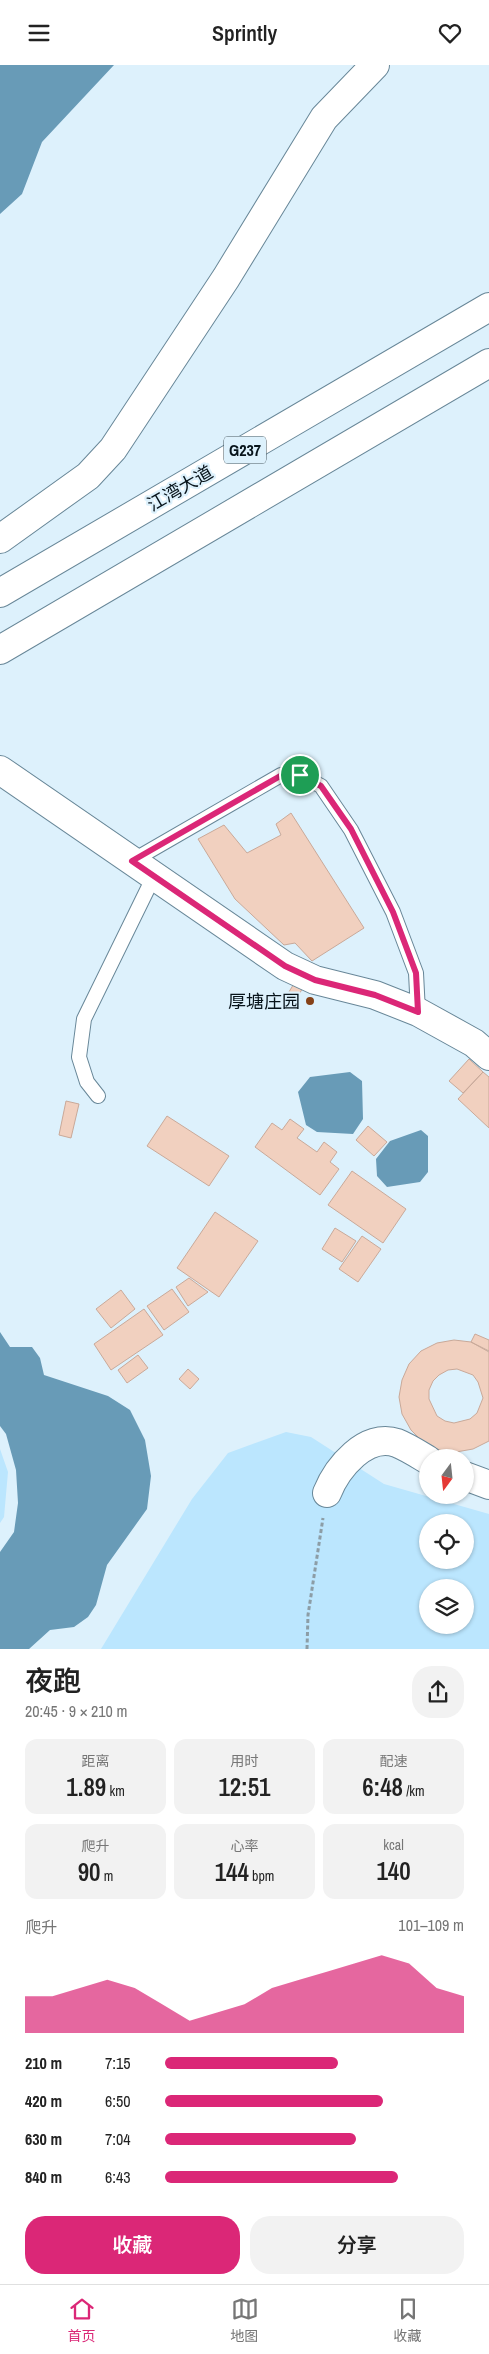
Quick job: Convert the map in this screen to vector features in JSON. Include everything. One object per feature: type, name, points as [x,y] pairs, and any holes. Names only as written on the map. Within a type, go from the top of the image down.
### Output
[{"type":"main road","points":[[0,539],[88,476],[113,449],[226,277],[324,118],[375,65]]},
{"type":"main road","name":"江湾大道","points":[[0,593],[489,307]]},
{"type":"main road","name":"G237","points":[[0,650],[489,363]]},
{"type":"main road","points":[[0,770],[285,966],[315,980],[375,995],[418,1012],[474,1043],[489,1056]]},
{"type":"main road","points":[[327,1493],[340,1468],[363,1448],[375,1443],[396,1443],[419,1455]]},
{"type":"main road","points":[[474,1479],[489,1485]]},
{"type":"lane","points":[[132,861],[282,775],[300,775],[321,786],[351,829],[393,912],[416,973],[418,1012]]},
{"type":"lane","points":[[98,1096],[87,1082],[79,1057],[84,1019],[154,876]]},
{"type":"path","points":[[307,1649],[308,1615],[327,1493]]},
{"type":"shaded area","points":[[0,65],[114,65],[42,142],[22,194],[0,214]]},
{"type":"shaded area","points":[[350,1072],[362,1081],[363,1119],[353,1134],[317,1132],[306,1125],[298,1092],[310,1077]]},
{"type":"shaded area","points":[[421,1130],[428,1136],[428,1172],[420,1182],[387,1187],[377,1176],[376,1159],[390,1141]]},
{"type":"shaded area","points":[[0,1332],[10,1347],[32,1347],[40,1358],[44,1375],[108,1396],[130,1410],[145,1440],[151,1476],[147,1509],[107,1565],[96,1605],[88,1617],[74,1627],[50,1630],[29,1649],[0,1649],[0,1552],[14,1532],[18,1503],[16,1470],[6,1434],[0,1426]]},
{"type":"shaded area","points":[[286,1432],[311,1437],[384,1484],[419,1494],[419,1504],[454,1504],[489,1514],[489,1649],[101,1649],[192,1499],[228,1453]]},
{"type":"shaded area","points":[[0,1449],[8,1472],[4,1517],[0,1523]]},
{"type":"building","points":[[291,813],[364,928],[312,961],[295,943],[284,945],[235,899],[198,839],[224,825],[247,853],[281,835],[276,824]]},
{"type":"building","points":[[308,961],[316,966],[295,1001],[287,995]]},
{"type":"building","points":[[469,1059],[483,1072],[463,1093],[449,1081]]},
{"type":"building","points":[[483,1072],[489,1077],[489,1128],[458,1099]]},
{"type":"building","points":[[66,1101],[79,1104],[71,1138],[59,1135]]},
{"type":"building","points":[[167,1116],[229,1156],[209,1186],[147,1146]]},
{"type":"building","points":[[290,1119],[304,1129],[297,1138],[317,1152],[324,1142],[337,1152],[330,1162],[339,1169],[320,1195],[255,1147],[272,1123],[282,1130]]},
{"type":"building","points":[[368,1126],[387,1142],[374,1156],[356,1140]]},
{"type":"building","points":[[352,1171],[406,1209],[383,1243],[328,1205]]},
{"type":"building","points":[[215,1212],[258,1241],[219,1297],[177,1268]]},
{"type":"building","points":[[335,1228],[356,1241],[342,1262],[322,1249]]},
{"type":"building","points":[[362,1236],[381,1249],[358,1282],[339,1269]]},
{"type":"building","points":[[189,1278],[208,1292],[188,1306],[176,1287]]},
{"type":"building","points":[[172,1289],[189,1312],[164,1330],[147,1306]]},
{"type":"building","points":[[121,1290],[135,1309],[111,1328],[96,1309]]},
{"type":"building","points":[[144,1309],[163,1335],[111,1370],[94,1344]]},
{"type":"building","points":[[475,1334],[489,1340],[489,1351],[471,1342]]},
{"type":"building","points":[[454,1340],[471,1342],[489,1352],[489,1441],[473,1449],[437,1449],[423,1442],[411,1430],[402,1414],[399,1397],[402,1380],[409,1364],[421,1351],[437,1343]],"holes":[[[457,1369],[473,1375],[478,1382],[483,1398],[477,1413],[470,1419],[454,1423],[445,1421],[437,1416],[429,1399],[429,1390],[433,1381],[439,1375],[448,1370]]]},
{"type":"building","points":[[138,1355],[148,1368],[127,1383],[118,1370]]},
{"type":"building","points":[[188,1369],[199,1379],[190,1389],[179,1379]]},
{"type":"place","name":"厚塘庄园","points":[[310,1001]]},
{"type":"route","points":[[282,775],[300,775],[321,786],[351,829],[393,912],[416,973],[418,1012],[375,995],[315,980],[285,966],[132,861],[282,775]]}]
